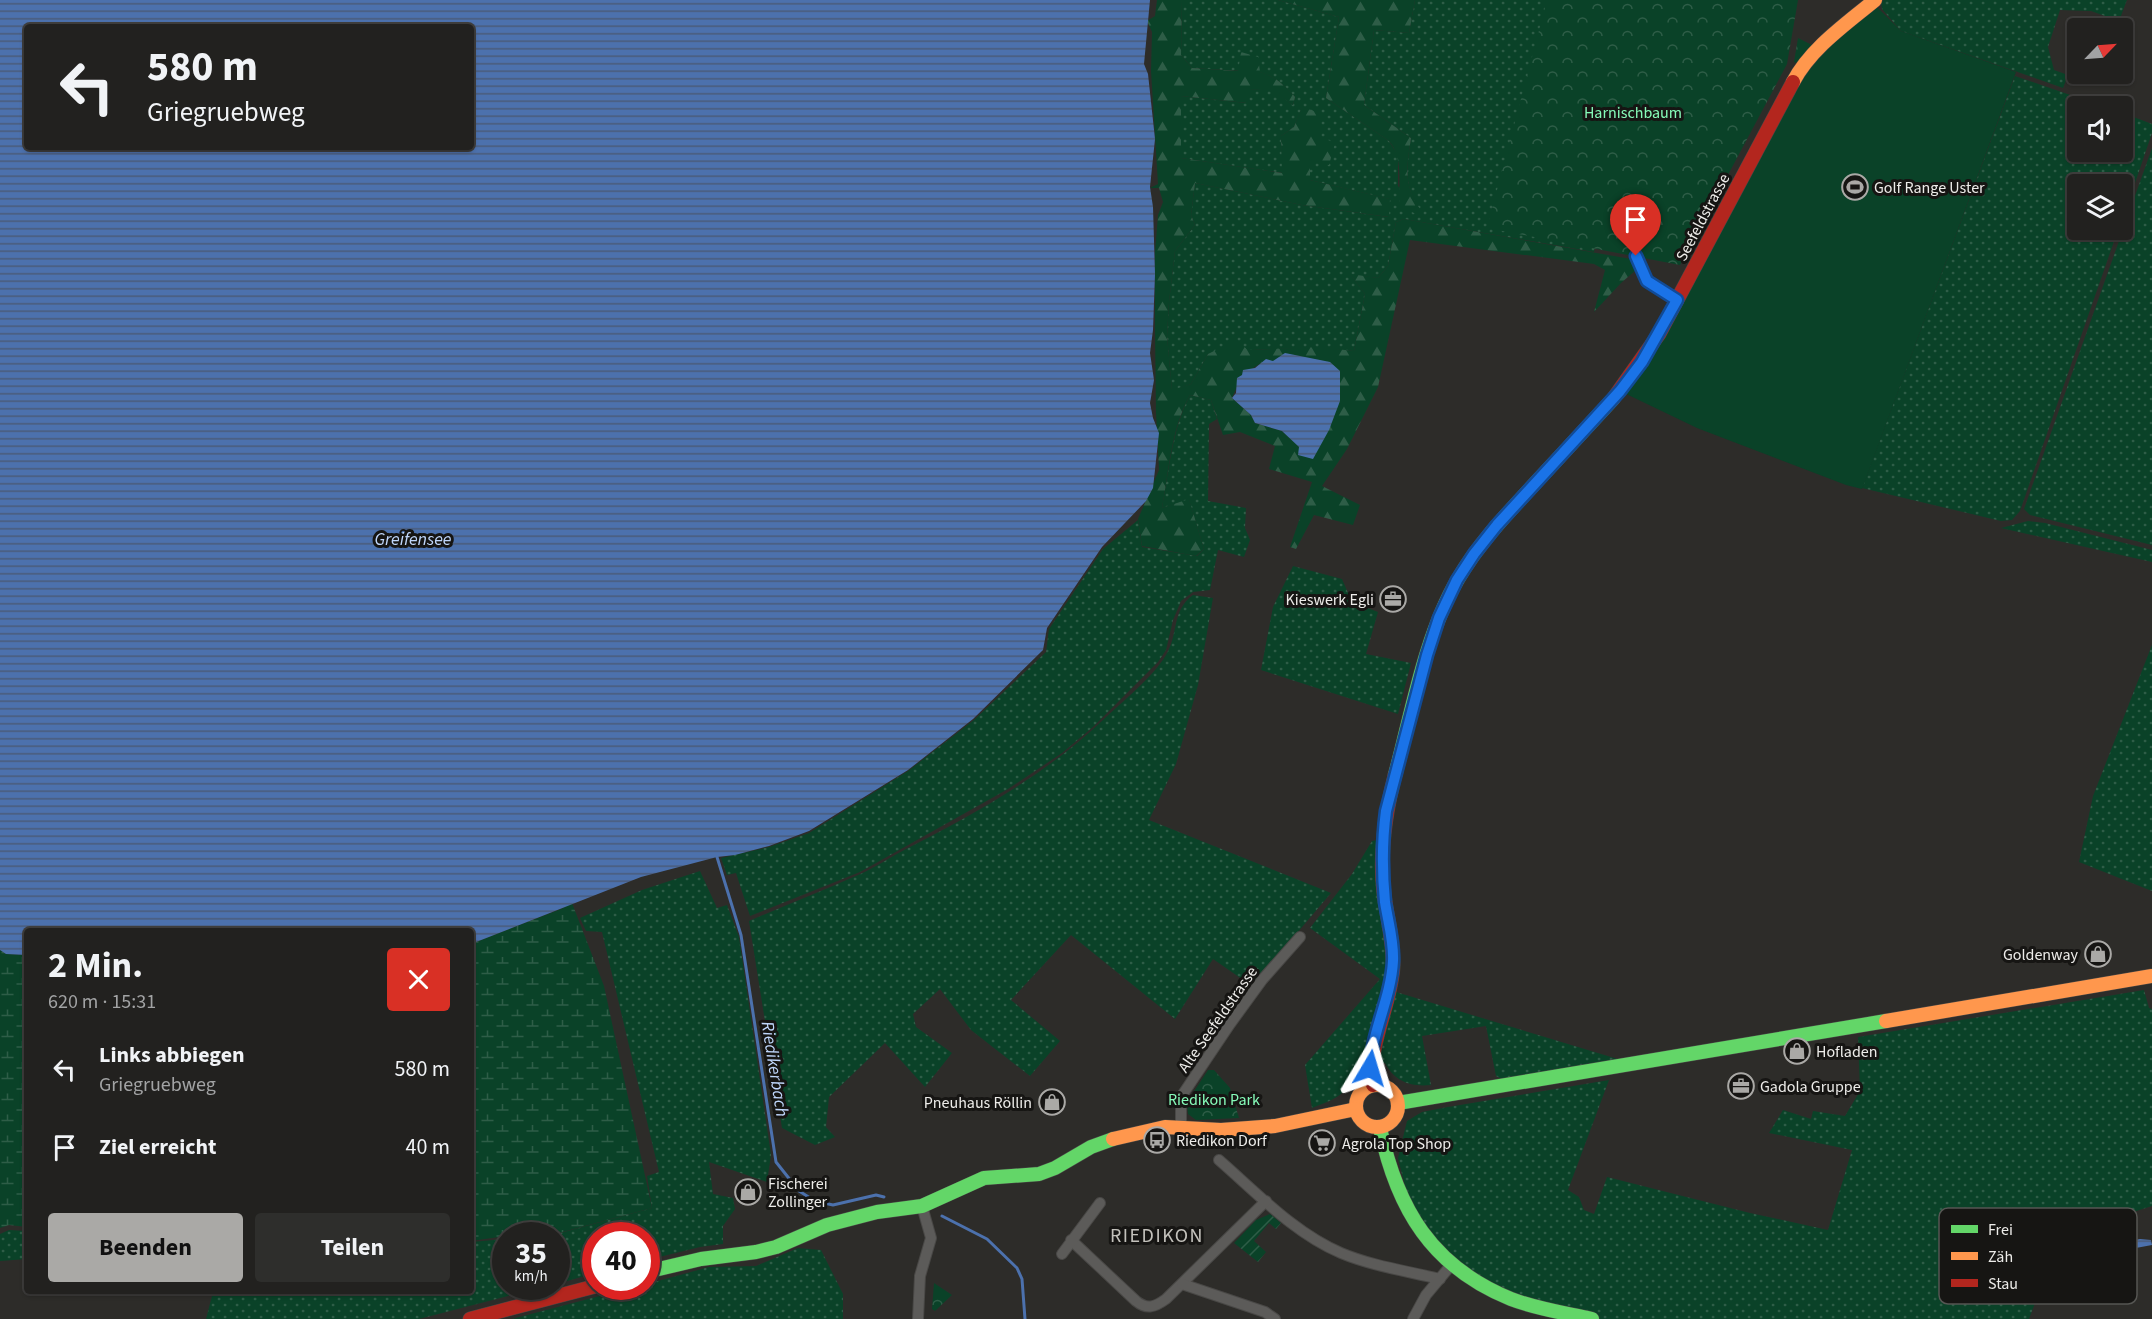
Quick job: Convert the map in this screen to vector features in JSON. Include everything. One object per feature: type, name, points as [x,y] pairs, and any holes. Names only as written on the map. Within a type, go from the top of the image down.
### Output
[{"type":"main road","name":"Seefeldstrasse","points":[[1373,1085],[1370,1068],[1372,1049],[1391,982],[1393,958],[1382,865],[1386,811],[1439,618],[1457,580],[1474,554],[1497,525],[1620,391],[1642,362],[1797,74],[1822,45],[1875,0]]},
{"type":"main road","points":[[1398,1103],[2152,976]]},
{"type":"main road","points":[[1373,1085],[1380,1085],[1392,1091],[1398,1103],[1396,1116],[1387,1126],[1380,1128],[1361,1121],[1356,1109],[1358,1096],[1367,1087],[1373,1085]]},
{"type":"main road","points":[[660,1269],[700,1259],[756,1252],[776,1247],[827,1224],[877,1212],[922,1206],[984,1178],[1019,1177],[1046,1172],[1086,1149],[1115,1138],[1150,1130],[1181,1128],[1221,1131],[1275,1126],[1356,1109]]},
{"type":"main road","points":[[1380,1128],[1387,1163],[1399,1196],[1420,1231],[1452,1264],[1480,1285],[1514,1299],[1592,1319]]},
{"type":"main road","points":[[470,1319],[582,1290]]},
{"type":"street","points":[[1636,256],[1647,281],[1677,300]]},
{"type":"street","name":"Alte Seefeldstrasse","points":[[1181,1128],[1181,1097],[1262,980],[1300,937]]},
{"type":"street","points":[[1219,1160],[1302,1231],[1340,1252],[1358,1259],[1440,1279]]},
{"type":"street","points":[[1071,1240],[1136,1301],[1145,1307],[1152,1307],[1182,1284],[1266,1201]]},
{"type":"street","points":[[1062,1254],[1100,1203]]},
{"type":"street","points":[[918,1319],[920,1276],[931,1241],[922,1206]]},
{"type":"street","points":[[1413,1319],[1426,1295],[1452,1264]]},
{"type":"street","points":[[1182,1284],[1265,1312],[1275,1319]]},
{"type":"green space","points":[[1157,0],[1182,0],[1181,55],[1192,68],[1238,71],[1241,52],[1258,57],[1260,72],[1275,79],[1295,97],[1293,105],[1273,91],[1250,89],[1247,103],[1181,96],[1181,158],[1282,173],[1281,136],[1294,127],[1302,107],[1320,113],[1319,136],[1335,143],[1329,165],[1310,162],[1310,180],[1390,199],[1389,217],[1302,205],[1195,183],[1191,215],[1195,225],[1175,251],[1169,302],[1167,336],[1172,390],[1191,384],[1208,354],[1236,340],[1248,350],[1317,347],[1354,351],[1365,294],[1350,274],[1378,278],[1388,266],[1396,222],[1404,219],[1631,259],[1636,270],[1594,312],[1605,270],[1594,264],[1410,240],[1378,387],[1347,449],[1322,486],[1360,505],[1353,525],[1314,515],[1296,549],[1290,547],[1312,482],[1269,469],[1275,446],[1240,432],[1223,435],[1211,400],[1190,395],[1175,436],[1162,508],[1189,499],[1204,549],[1196,556],[1142,546],[1138,519],[1159,470],[1156,413],[1155,252],[1158,215],[1163,202],[1159,188],[1150,188],[1158,184],[1151,71],[1152,32],[1147,21],[1155,16]],"holes":[[[1266,360],[1273,362],[1313,459],[1282,431],[1255,423],[1251,415],[1232,398],[1242,375]]]},
{"type":"green space","points":[[1182,0],[1278,0],[1339,17],[1326,98],[1389,141],[1398,155],[1398,186],[1419,209],[1408,183],[1411,138],[1364,105],[1374,30],[1409,33],[1415,0],[1609,0],[1616,150],[1594,252],[1404,219],[1396,222],[1388,266],[1378,278],[1351,275],[1365,294],[1354,351],[1281,349],[1208,354],[1191,384],[1172,391],[1167,336],[1169,302],[1175,251],[1195,225],[1191,215],[1195,183],[1302,205],[1388,217],[1389,199],[1310,180],[1310,161],[1319,136],[1302,108],[1294,127],[1281,136],[1283,173],[1181,158],[1181,96],[1246,103],[1249,89],[1273,90],[1293,105],[1295,97],[1275,79],[1259,72],[1192,68],[1181,55]]},
{"type":"green space","points":[[1278,0],[1415,0],[1409,33],[1374,30],[1364,105],[1411,138],[1408,175],[1411,192],[1420,209],[1416,214],[1400,206],[1399,163],[1389,141],[1326,98],[1339,17]]},
{"type":"green space","name":"Harnischbaum","points":[[1547,0],[1798,0],[1787,64],[1680,265],[1487,228]]},
{"type":"green space","points":[[1884,0],[2127,0],[2120,18],[2111,18],[2091,11],[2060,10],[2048,47],[2054,70],[2067,75],[2063,88],[1901,31],[1882,9],[1881,2]]},
{"type":"green space","name":"Golf Range Uster","points":[[1872,2],[1901,31],[2016,72],[1862,489],[1697,428],[1620,391],[1797,74]]},
{"type":"green space","points":[[1798,38],[1812,45],[1796,63],[1794,62]]},
{"type":"green space","points":[[2015,76],[2073,96],[2067,96],[2067,162],[2133,162],[2133,117],[2152,124],[2152,133],[2133,189],[2133,174],[2067,174],[2067,240],[2115,240],[2020,511],[2012,520],[2001,521],[1862,488]]},
{"type":"green space","points":[[2152,148],[2152,545],[2030,515],[2024,509],[2119,240],[2133,240],[2133,202]]},
{"type":"green space","points":[[1190,395],[1211,400],[1217,419],[1209,424],[1208,501],[1246,508],[1245,528],[1250,540],[1244,557],[1218,550],[1210,590],[1193,592],[1181,601],[1173,620],[1166,650],[1158,662],[1093,727],[1062,753],[1008,789],[860,872],[750,916],[736,873],[727,875],[721,858],[769,847],[809,833],[908,771],[974,720],[1046,652],[1049,629],[1103,549],[1138,520],[1142,547],[1197,556],[1204,549],[1189,500],[1162,508],[1175,436]]},
{"type":"green space","points":[[2028,521],[2045,523],[2152,550],[2152,562],[2001,528]]},
{"type":"green space","points":[[1293,566],[1342,579],[1352,602],[1378,612],[1366,654],[1411,663],[1398,714],[1261,670],[1273,607]]},
{"type":"green space","points":[[1193,595],[1213,598],[1198,685],[1176,764],[1149,820],[1331,893],[1252,986],[1213,959],[1175,1019],[1071,935],[1011,1000],[1060,1041],[1030,1076],[971,1030],[940,989],[913,1014],[916,1027],[952,1053],[925,1087],[885,1043],[829,1097],[826,1127],[835,1137],[815,1145],[782,1128],[749,921],[870,869],[984,807],[1058,758],[1081,740],[1153,672],[1170,647],[1181,608]]},
{"type":"green space","points":[[2152,645],[2152,891],[2079,862],[2093,796]]},
{"type":"green space","points":[[1378,840],[1388,962],[1362,1067],[1356,1068],[1349,1084],[1340,1095],[1312,1108],[1305,1065],[1380,979],[1310,928],[1352,874],[1372,841]]},
{"type":"green space","points":[[700,871],[717,908],[727,905],[739,937],[771,1155],[767,1182],[709,1162],[713,1194],[733,1198],[735,1209],[723,1226],[723,1244],[660,1257],[660,1222],[601,1222],[652,1208],[647,1176],[659,1172],[602,932],[586,931],[580,918],[642,890]]},
{"type":"green space","points":[[572,903],[604,986],[652,1208],[600,1222],[582,1222],[582,1227],[570,1230],[570,1222],[492,1222],[492,1238],[474,1241],[474,943]]},
{"type":"green space","points":[[0,950],[6,954],[24,955],[24,1227],[9,1225],[0,1228]]},
{"type":"green space","points":[[2144,990],[2149,1008],[2152,1009],[2152,1206],[2137,1211],[2137,1208],[1939,1208],[1939,1304],[2035,1304],[2029,1319],[1592,1319],[1480,1285],[1425,1226],[1407,1194],[1398,1158],[1407,1121],[1422,1112],[1609,1080],[1568,1190],[1579,1197],[1584,1210],[1594,1214],[1607,1177],[1828,1230],[1852,1150],[1769,1133],[1783,1110],[1811,1119],[1813,1111],[1845,1116],[1860,1091],[1858,1037]]},
{"type":"green space","points":[[1396,992],[1621,1060],[1504,1080],[1496,1076],[1486,1026],[1422,1036],[1431,1085],[1410,1084],[1394,1075],[1385,1063],[1378,1063]]},
{"type":"green space","name":"Riedikon Park","points":[[1208,1070],[1214,1070],[1230,1088],[1239,1118],[1196,1120],[1188,1114],[1187,1102]]},
{"type":"green space","points":[[1270,1214],[1281,1223],[1276,1229],[1269,1223],[1254,1241],[1266,1252],[1258,1262],[1234,1243],[1256,1220]]},
{"type":"green space","points":[[582,1227],[582,1277],[570,1280],[570,1230]]},
{"type":"green space","points":[[9,1230],[24,1231],[24,1259],[0,1261],[0,1234]]},
{"type":"green space","points":[[492,1240],[493,1300],[419,1319],[206,1319],[212,1294],[474,1294],[474,1242]]},
{"type":"green space","points":[[798,1248],[821,1250],[843,1294],[843,1319],[512,1319],[584,1300],[660,1300],[660,1280],[709,1267],[756,1266]]},
{"type":"green space","points":[[934,1283],[952,1295],[935,1311],[932,1309]]},
{"type":"water","name":"Greifensee","points":[[0,0],[1150,0],[1144,64],[1148,74],[1155,139],[1150,187],[1153,207],[1155,274],[1150,353],[1154,380],[1150,403],[1159,433],[1153,488],[1146,501],[1102,547],[1047,628],[1043,650],[973,719],[908,770],[809,831],[769,846],[641,877],[474,943],[474,928],[24,928],[24,955],[6,954],[0,950]]},
{"type":"water","points":[[1285,353],[1330,362],[1340,371],[1340,401],[1329,430],[1313,459],[1298,455],[1299,447],[1282,431],[1255,423],[1251,415],[1232,398],[1236,393],[1237,378],[1242,375],[1243,370],[1255,368],[1266,359],[1273,361]]},
{"type":"water","points":[[2137,1240],[2151,1240],[2152,1245],[2137,1248]]},
{"type":"waterway","name":"Riedikerbach","points":[[717,857],[741,935],[776,1162],[799,1191],[815,1201],[833,1205],[876,1195],[884,1197]]},
{"type":"waterway","name":"Riedikerbach","points":[[942,1216],[987,1239],[1017,1268],[1022,1279],[1025,1319]]},
{"type":"traffic: fast","points":[[1395,775],[1428,649],[1458,579],[1473,555],[1500,522],[1613,399]]},
{"type":"traffic: fast","points":[[1398,1103],[1886,1021]]},
{"type":"traffic: fast","points":[[1380,1128],[1387,1157],[1408,1209],[1422,1232],[1439,1252],[1483,1286],[1511,1299],[1592,1319]]},
{"type":"traffic: fast","points":[[660,1269],[701,1259],[776,1247],[827,1225],[877,1212],[922,1206],[984,1178],[1039,1174],[1055,1168],[1091,1147],[1113,1139]]},
{"type":"traffic: slow","points":[[1793,82],[1819,47],[1875,0]]},
{"type":"traffic: slow","points":[[1886,1021],[2152,976]]},
{"type":"traffic: slow","points":[[1377,1085],[1385,1086],[1392,1091],[1397,1098],[1398,1106],[1397,1114],[1392,1121],[1385,1126],[1377,1127],[1369,1126],[1362,1121],[1357,1114],[1356,1106],[1357,1098],[1362,1091],[1369,1086],[1377,1085]]},
{"type":"traffic: slow","points":[[1113,1139],[1165,1127],[1221,1130],[1275,1126],[1356,1109]]},
{"type":"traffic: jam","points":[[1613,399],[1659,334],[1793,82]]},
{"type":"traffic: jam","points":[[1373,1085],[1372,1069],[1376,1039],[1388,997],[1393,967],[1382,864],[1388,804],[1395,775]]},
{"type":"traffic: jam","points":[[470,1319],[582,1290]]},
{"type":"place","name":"Golf Range Uster","points":[[1855,187]]},
{"type":"place","name":"Kieswerk Egli","points":[[1393,599]]},
{"type":"place","name":"Goldenway","points":[[2098,954]]},
{"type":"place","name":"Hofladen","points":[[1797,1051]]},
{"type":"place","name":"Gadola Gruppe","points":[[1741,1086]]},
{"type":"place","name":"Pneuhaus Röllin","points":[[1052,1102]]},
{"type":"place","name":"Riedikon Dorf","points":[[1157,1140]]},
{"type":"place","name":"Agrola Top Shop","points":[[1322,1143]]},
{"type":"place","name":"Fischerei Zollinger","points":[[748,1192]]},
{"type":"district","name":"RIEDIKON","points":[[1157,1235]]},
{"type":"route","points":[[1370,1068],[1374,1038],[1391,982],[1393,958],[1392,934],[1387,913],[1382,865],[1386,811],[1439,618],[1457,580],[1474,554],[1497,525],[1620,391],[1659,334],[1677,300],[1647,281],[1636,256]]}]
